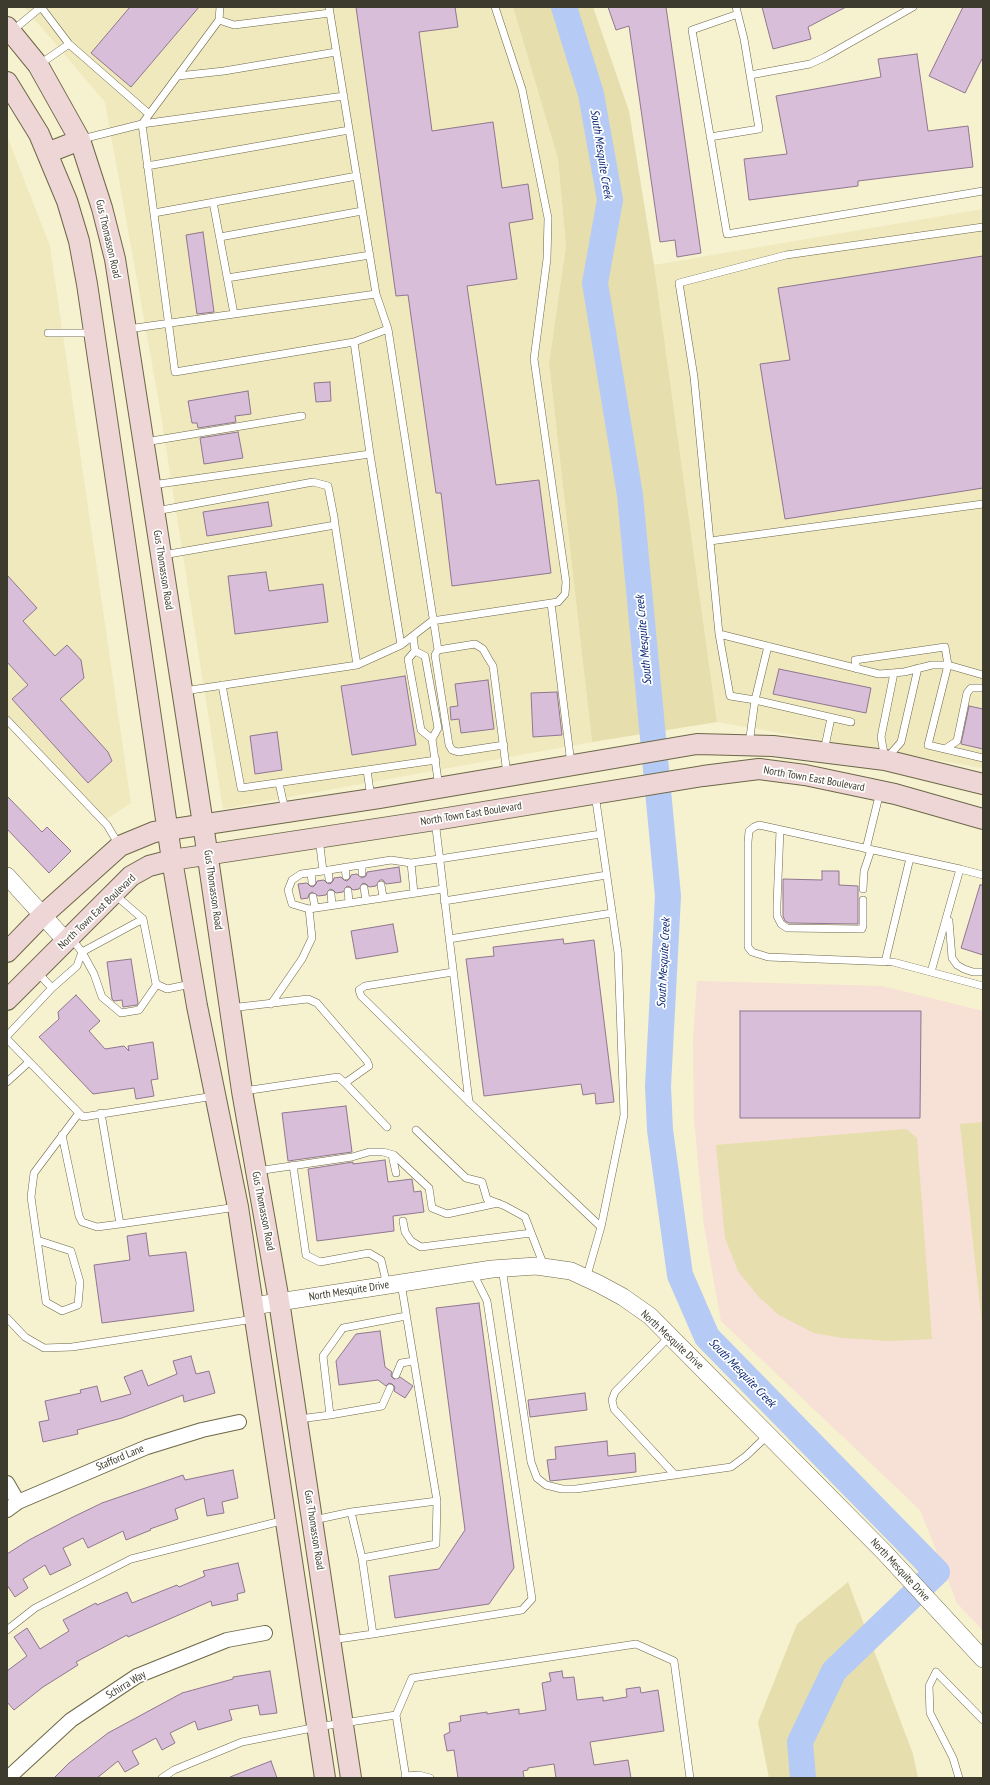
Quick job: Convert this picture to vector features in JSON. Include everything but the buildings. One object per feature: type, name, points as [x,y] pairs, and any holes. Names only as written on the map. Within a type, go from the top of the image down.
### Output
[{"type":"main road","name":"Gus Thomasson Road","points":[[9,29],[38,66],[58,98],[80,140],[102,208],[115,259],[208,855],[242,1091],[279,1301],[351,1778]]},
{"type":"main road","points":[[7,82],[39,134],[67,201],[79,241],[95,333],[172,860],[214,1096],[238,1207],[325,1778]]},
{"type":"main road","points":[[47,153],[80,140]]},
{"type":"main road","points":[[95,333],[125,329]]},
{"type":"main road","points":[[7,952],[43,915],[120,846],[154,832],[372,800],[508,775],[697,744],[749,745],[824,751],[885,760],[983,784]]},
{"type":"main road","points":[[880,791],[885,760]]},
{"type":"main road","name":"North Town East Boulevard","points":[[7,1000],[131,876],[149,866],[172,860],[435,820],[703,776],[759,769],[805,775],[880,791],[934,804],[983,819]]},
{"type":"main road","points":[[435,820],[440,788]]},
{"type":"main road","points":[[214,1096],[242,1091]]},
{"type":"main road","points":[[286,1520],[312,1521]]},
{"type":"street","points":[[7,876],[43,915],[68,939]]},
{"type":"street","name":"North Mesquite Drive","points":[[254,1312],[279,1301],[502,1268],[544,1266],[571,1271],[623,1297],[650,1316],[884,1552],[983,1659]]},
{"type":"street","name":"Stafford Lane","points":[[13,1506],[147,1447],[202,1430],[239,1422]]},
{"type":"street","points":[[7,1483],[13,1506]]},
{"type":"street","name":"Schirra Way","points":[[8,1778],[71,1720],[137,1676],[227,1640],[265,1633]]},
{"type":"lane","points":[[9,29],[41,7],[69,44],[149,114]]},
{"type":"lane","points":[[220,7],[219,20],[142,124],[175,372],[354,342],[388,329]]},
{"type":"lane","points":[[182,691],[357,665],[401,645],[432,621],[558,602],[565,594],[566,582],[534,359],[547,259],[548,218],[522,89],[495,7]]},
{"type":"lane","points":[[750,75],[810,64],[913,7]]},
{"type":"lane","points":[[219,20],[234,25],[330,10],[376,294],[388,329],[432,621],[438,650],[435,655],[449,745],[452,750],[458,752],[504,745]]},
{"type":"lane","points":[[710,137],[759,129],[737,11],[692,30],[710,137],[727,234],[983,191]]},
{"type":"lane","points":[[38,66],[69,44]]},
{"type":"lane","points":[[178,76],[224,71],[336,52]]},
{"type":"lane","points":[[80,140],[142,124],[344,96]]},
{"type":"lane","points":[[147,166],[349,130]]},
{"type":"lane","points":[[154,213],[357,176]]},
{"type":"lane","points":[[213,202],[234,314]]},
{"type":"lane","points":[[220,238],[362,211]]},
{"type":"lane","points":[[852,722],[755,700],[730,696],[719,634],[694,377],[679,282],[786,255],[983,227]]},
{"type":"lane","points":[[227,278],[370,255]]},
{"type":"lane","points":[[125,329],[376,294]]},
{"type":"lane","points":[[48,333],[95,333]]},
{"type":"lane","points":[[354,342],[370,454],[401,645]]},
{"type":"lane","points":[[143,442],[302,416]]},
{"type":"lane","points":[[150,485],[370,454]]},
{"type":"lane","points":[[154,511],[313,482],[328,486],[357,665]]},
{"type":"lane","points":[[710,541],[983,504]]},
{"type":"lane","points":[[161,556],[335,525]]},
{"type":"lane","points":[[551,603],[571,765]]},
{"type":"lane","points":[[719,634],[879,674],[948,665],[983,675]]},
{"type":"lane","points":[[413,636],[415,651],[408,659],[421,730],[432,739]]},
{"type":"lane","points":[[438,650],[475,644],[483,649],[493,666],[508,775]]},
{"type":"lane","points":[[749,745],[755,700],[768,646]]},
{"type":"lane","points":[[857,669],[855,660],[945,647],[948,665],[928,745],[983,758]]},
{"type":"lane","points":[[415,651],[425,656],[438,728],[432,739],[440,788]]},
{"type":"lane","points":[[885,760],[901,742],[918,668]]},
{"type":"lane","points":[[885,760],[881,737],[894,673]]},
{"type":"lane","points":[[222,685],[240,788],[436,760]]},
{"type":"lane","points":[[945,749],[957,741],[966,693],[971,688],[983,688]]},
{"type":"lane","points":[[824,751],[831,718]]},
{"type":"lane","points":[[7,720],[107,825],[120,846]]},
{"type":"lane","points":[[367,770],[372,800]]},
{"type":"lane","points":[[279,783],[285,812]]},
{"type":"lane","points":[[863,888],[864,871],[880,791]]},
{"type":"lane","points":[[586,1279],[602,1227],[624,1115],[618,953],[595,794]]},
{"type":"lane","points":[[435,820],[469,1102]]},
{"type":"lane","points":[[983,875],[759,825],[749,831],[748,946],[752,952],[768,957],[893,962],[983,986]]},
{"type":"lane","points":[[780,830],[777,916],[781,924],[787,928],[862,929],[863,900]]},
{"type":"lane","points":[[443,888],[312,908],[292,904],[288,890],[292,880],[302,874],[391,860],[411,863],[601,834]]},
{"type":"lane","points":[[319,838],[325,870],[329,879]]},
{"type":"lane","points":[[885,962],[910,858]]},
{"type":"lane","points":[[379,862],[380,870]]},
{"type":"lane","points":[[411,863],[414,893]]},
{"type":"lane","points":[[362,865],[362,873]]},
{"type":"lane","points":[[345,867],[346,876]]},
{"type":"lane","points":[[931,972],[960,869]]},
{"type":"lane","points":[[311,873],[312,882]]},
{"type":"lane","points":[[444,900],[607,875]]},
{"type":"lane","points":[[381,885],[383,897]]},
{"type":"lane","points":[[364,888],[366,900]]},
{"type":"lane","points":[[348,891],[349,902]]},
{"type":"lane","points":[[68,939],[82,952],[94,974],[102,997],[121,1013],[139,1010],[157,984],[143,919],[114,894]]},
{"type":"lane","points":[[331,894],[332,905]]},
{"type":"lane","points":[[271,1004],[302,960],[312,938],[313,897]]},
{"type":"lane","points":[[949,912],[952,958],[957,965],[964,969],[973,972],[983,972]]},
{"type":"lane","points":[[449,939],[612,913]]},
{"type":"lane","points":[[7,1036],[52,988],[77,966],[82,952],[143,919]]},
{"type":"lane","points":[[36,971],[52,988]]},
{"type":"lane","points":[[453,972],[365,986],[359,990],[361,996],[469,1102],[602,1227]]},
{"type":"lane","points":[[157,984],[167,989],[193,983]]},
{"type":"lane","points":[[230,1008],[308,999],[317,1003],[369,1066],[346,1082]]},
{"type":"lane","points":[[7,1039],[78,1113],[83,1116],[214,1096]]},
{"type":"lane","points":[[7,1082],[29,1062]]},
{"type":"lane","points":[[242,1091],[338,1077],[346,1082],[387,1127]]},
{"type":"lane","points":[[37,1240],[71,1251],[80,1282],[78,1305],[62,1311],[46,1302],[37,1240],[31,1197],[34,1173],[78,1113]]},
{"type":"lane","points":[[102,1113],[120,1224]]},
{"type":"lane","points":[[416,1130],[466,1178],[482,1182],[487,1199],[525,1217],[544,1266]]},
{"type":"lane","points":[[62,1135],[79,1216],[82,1222],[97,1227],[238,1207]]},
{"type":"lane","points":[[255,1171],[293,1164],[352,1157],[369,1152],[383,1152],[392,1155],[429,1188],[432,1208],[447,1214],[498,1203]]},
{"type":"lane","points":[[392,1155],[396,1173]]},
{"type":"lane","points":[[293,1164],[306,1255],[320,1262],[369,1253],[381,1260],[394,1284],[406,1316],[437,1501],[436,1544],[362,1558]]},
{"type":"lane","points":[[403,1220],[405,1232],[411,1241],[421,1247],[531,1233]]},
{"type":"lane","points":[[502,1268],[531,1462],[537,1478],[546,1486],[562,1489],[576,1489],[731,1467],[746,1456],[768,1435]]},
{"type":"lane","points":[[331,1640],[522,1610],[532,1599],[487,1301],[473,1272]]},
{"type":"lane","points":[[7,1318],[25,1337],[44,1348],[72,1346],[254,1312]]},
{"type":"lane","points":[[330,1415],[323,1356],[343,1328],[406,1316]]},
{"type":"lane","points":[[670,1336],[615,1392],[612,1400],[614,1409],[675,1475]]},
{"type":"lane","points":[[396,1375],[401,1363],[414,1362]]},
{"type":"lane","points":[[296,1420],[382,1406],[390,1388]]},
{"type":"lane","points":[[312,1521],[351,1512],[437,1501]]},
{"type":"lane","points":[[351,1512],[362,1558],[373,1634]]},
{"type":"lane","points":[[7,1630],[35,1608],[131,1559],[286,1520]]},
{"type":"lane","points":[[430,1778],[419,1775],[406,1777],[396,1715],[412,1678],[636,1644],[674,1661],[690,1778]]},
{"type":"lane","points":[[959,1778],[953,1758],[930,1713],[928,1686],[936,1672],[983,1720]]},
{"type":"lane","points":[[162,1778],[174,1770],[242,1742],[317,1727],[396,1715]]},
{"type":"shaded area","points":[[24,7],[513,7],[558,159],[566,246],[549,363],[592,742],[223,809],[158,397],[105,102]]},
{"type":"shaded area","points":[[513,7],[593,7],[629,111],[654,265],[717,722],[592,742],[549,363],[566,246],[558,159]]},
{"type":"shaded area","points":[[7,136],[50,246],[131,803],[105,820],[7,718]]},
{"type":"shaded area","points":[[983,209],[983,768],[717,722],[654,265]]},
{"type":"shaded area","points":[[697,981],[882,986],[983,1011],[983,1631],[957,1603],[920,1510],[721,1321],[704,1226],[694,1119],[693,1042]]},
{"type":"shaded area","points":[[983,1122],[983,1333],[960,1124]]},
{"type":"shaded area","points":[[906,1129],[917,1138],[932,1339],[890,1341],[843,1338],[814,1333],[779,1315],[759,1297],[738,1271],[725,1238],[716,1145]]},
{"type":"shaded area","points":[[848,1582],[913,1754],[918,1778],[769,1778],[758,1722],[797,1624]]},
{"type":"waterway","name":"South Mesquite Creek","points":[[564,7],[591,94],[610,200],[595,283],[630,495],[668,896],[658,1086],[660,1130],[680,1275],[707,1337],[937,1572],[834,1671],[800,1742],[803,1778]]}]
